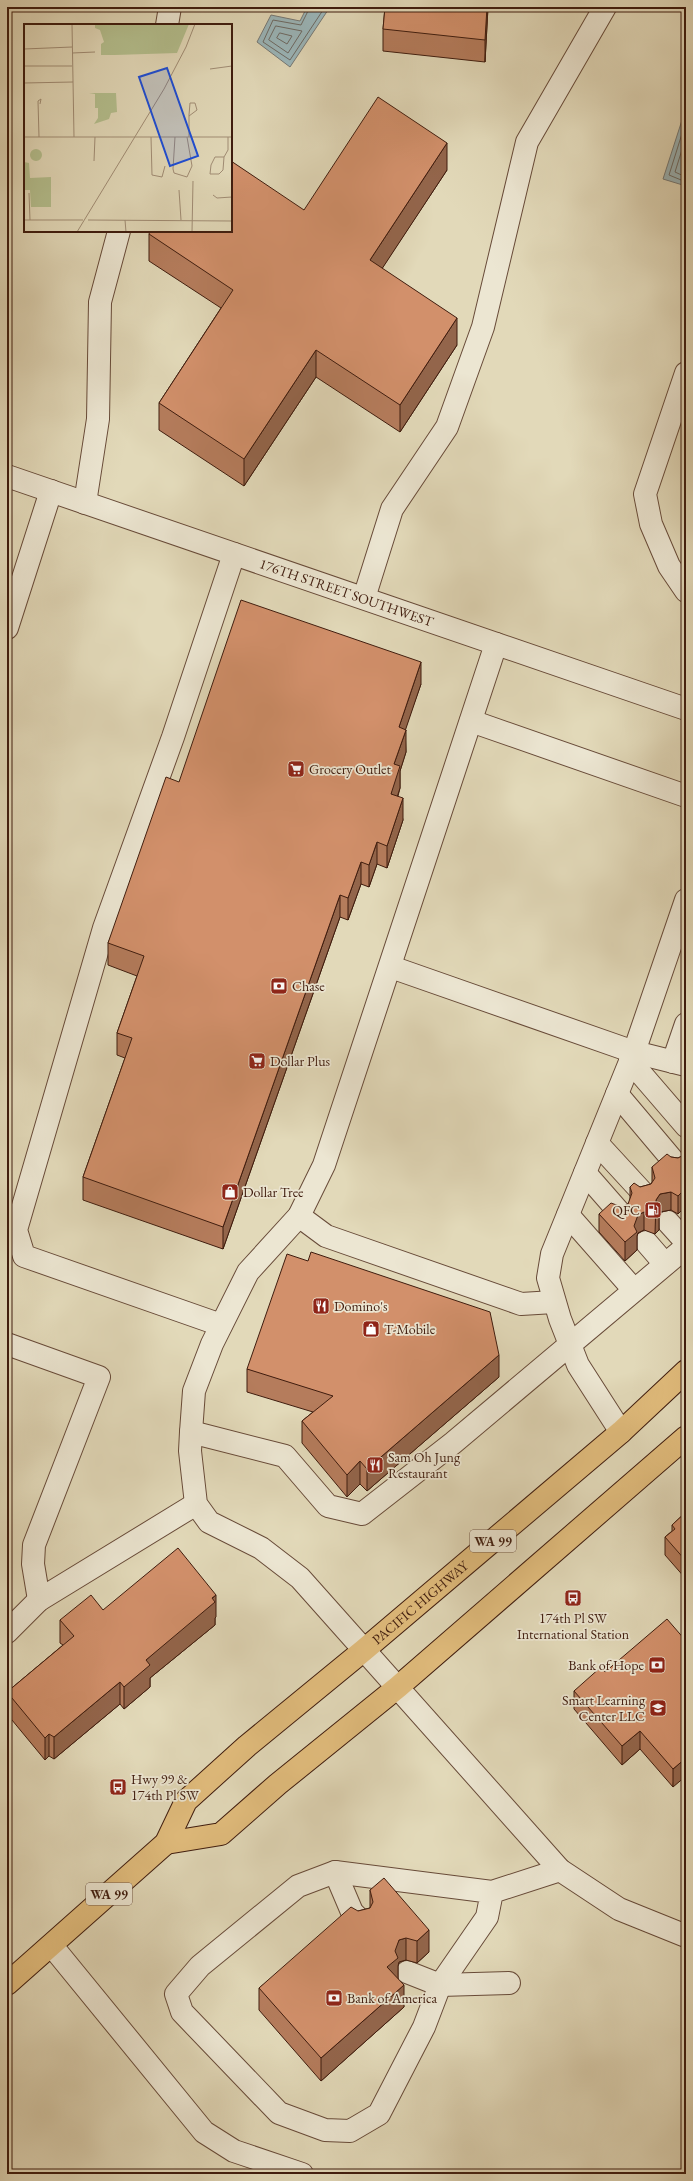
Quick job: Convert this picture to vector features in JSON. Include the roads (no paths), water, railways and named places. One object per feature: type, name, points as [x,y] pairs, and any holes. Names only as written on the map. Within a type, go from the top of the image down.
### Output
[{"type":"highway","name":"PACIFIC HIGHWAY","points":[[7,1984],[52,1946],[166,1843],[186,1801],[247,1746],[364,1650],[621,1432],[686,1371]]},
{"type":"highway","points":[[166,1843],[221,1834],[278,1784],[398,1687],[686,1437]]},
{"type":"street","points":[[167,24],[170,7]]},
{"type":"street","points":[[364,598],[392,509],[447,427],[483,327],[527,142],[605,7]]},
{"type":"street","points":[[85,503],[98,419],[100,302],[119,232]]},
{"type":"street","points":[[686,373],[645,494],[654,531],[669,566],[686,591]]},
{"type":"street","name":"176TH STREET SOUTHWEST","points":[[7,476],[686,709]]},
{"type":"street","points":[[7,628],[51,491]]},
{"type":"street","points":[[221,1325],[24,1256],[16,1230],[104,928],[173,737],[234,554]]},
{"type":"street","points":[[496,644],[391,967],[324,1165],[299,1216],[248,1272],[221,1325],[194,1391],[190,1450],[196,1504],[209,1522],[261,1548],[300,1578],[560,1870],[619,1909],[686,1936]]},
{"type":"street","points":[[471,721],[686,796]]},
{"type":"street","points":[[621,1432],[578,1365],[554,1302],[548,1278],[552,1254],[632,1056],[686,900]]},
{"type":"street","points":[[391,967],[632,1056],[682,1064],[686,1024]]},
{"type":"street","points":[[632,1056],[686,1126]]},
{"type":"street","points":[[617,1094],[676,1164]]},
{"type":"street","points":[[597,1143],[643,1193]]},
{"type":"street","points":[[585,1173],[620,1213]]},
{"type":"street","points":[[568,1215],[634,1290]]},
{"type":"street","points":[[299,1216],[326,1236],[521,1304],[554,1302]]},
{"type":"street","points":[[668,1222],[686,1242]]},
{"type":"street","points":[[646,1242],[665,1264]]},
{"type":"street","points":[[191,1432],[285,1456],[328,1506],[362,1514],[453,1443],[686,1247]]},
{"type":"street","points":[[7,1344],[99,1377],[34,1545],[33,1564],[39,1600]]},
{"type":"street","points":[[7,1632],[39,1600],[196,1504]]},
{"type":"street","points":[[492,1892],[487,1917],[440,1985],[424,2027],[379,2114],[350,2131],[325,2130],[279,2113],[182,2012],[176,1994],[200,1966],[298,1886],[335,1872],[492,1892],[560,1870]]},
{"type":"street","points":[[335,1872],[352,1912],[360,1921]]},
{"type":"street","points":[[52,1946],[204,2132],[234,2151],[302,2174]]},
{"type":"street","points":[[407,1972],[440,1985],[508,1983]]},
{"type":"water","points":[[307,7],[330,7],[290,67],[257,42],[271,15],[300,21]]},
{"type":"water","points":[[684,114],[686,115],[686,186],[663,179]]},
{"type":"place","name":"Grocery Outlet","points":[[296,769]]},
{"type":"place","name":"Chase","points":[[279,986]]},
{"type":"place","name":"Dollar Plus","points":[[257,1061]]},
{"type":"place","name":"Dollar Tree","points":[[230,1192]]},
{"type":"place","name":"QFC","points":[[653,1210]]},
{"type":"place","name":"Domino's","points":[[321,1306]]},
{"type":"place","name":"T-Mobile","points":[[371,1329]]},
{"type":"place","name":"Sam Oh Jung Restaurant","points":[[375,1465]]},
{"type":"place","name":"174th Pl SW International Station","points":[[573,1598]]},
{"type":"place","name":"Bank of Hope","points":[[657,1665]]},
{"type":"place","name":"Smart Learning Center LLC","points":[[658,1708]]},
{"type":"place","name":"Hwy 99 & 174th Pl SW","points":[[118,1787]]},
{"type":"place","name":"Bank of America","points":[[334,1998]]}]
